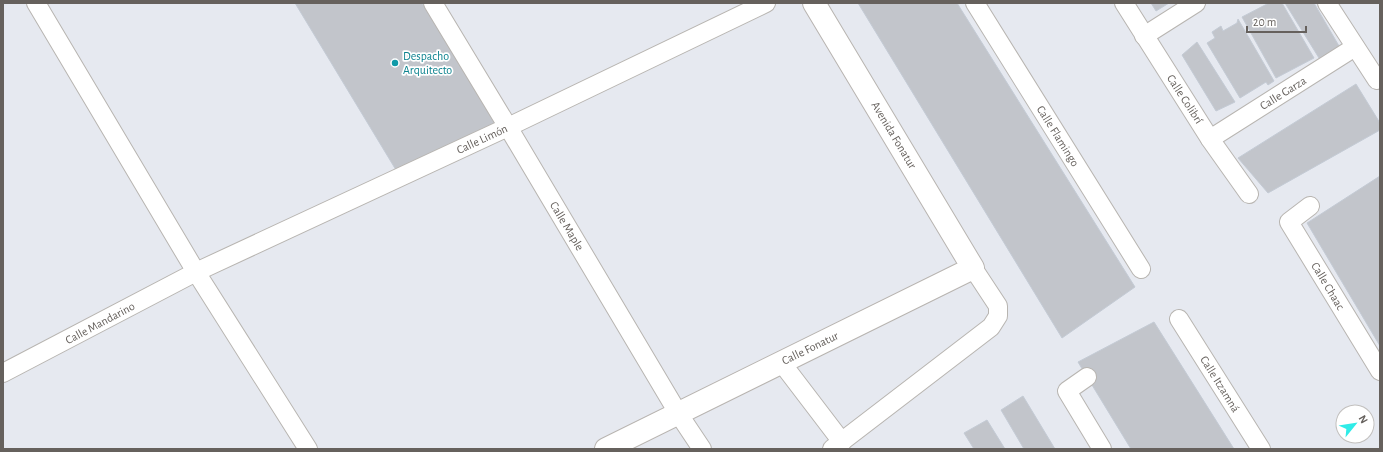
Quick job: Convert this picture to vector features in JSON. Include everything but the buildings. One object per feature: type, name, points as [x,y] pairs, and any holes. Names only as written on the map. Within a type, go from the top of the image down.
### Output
[{"type":"main road","name":"Avenida Fonatur","points":[[814,3],[973,268]]},
{"type":"main road","name":"Calle Fonatur","points":[[606,449],[973,268]]},
{"type":"street","points":[[36,3],[196,272],[308,449]]},
{"type":"street","name":"Calle Maple","points":[[433,3],[508,126],[678,413],[702,449]]},
{"type":"street","name":"Calle Limón","points":[[196,272],[766,3]]},
{"type":"street","name":"Calle Flamingo","points":[[975,3],[1141,269]]},
{"type":"street","name":"Calle Colibrí","points":[[1124,3],[1210,139],[1249,194]]},
{"type":"street","points":[[1144,36],[1196,3]]},
{"type":"street","points":[[1327,3],[1377,80]]},
{"type":"street","name":"Calle Garza","points":[[1210,139],[1355,47]]},
{"type":"street","name":"Calle Chaac","points":[[1310,206],[1289,222],[1380,371]]},
{"type":"street","points":[[781,362],[837,445],[990,327],[998,316],[998,306],[973,268]]},
{"type":"street","name":"Calle Mandarino","points":[[3,373],[196,272]]},
{"type":"street","name":"Calle Itzamná","points":[[1179,318],[1261,449]]},
{"type":"street","points":[[1087,377],[1067,391],[1102,449]]},
{"type":"place","name":"Despacho Arquitecto","points":[[395,63]]}]
